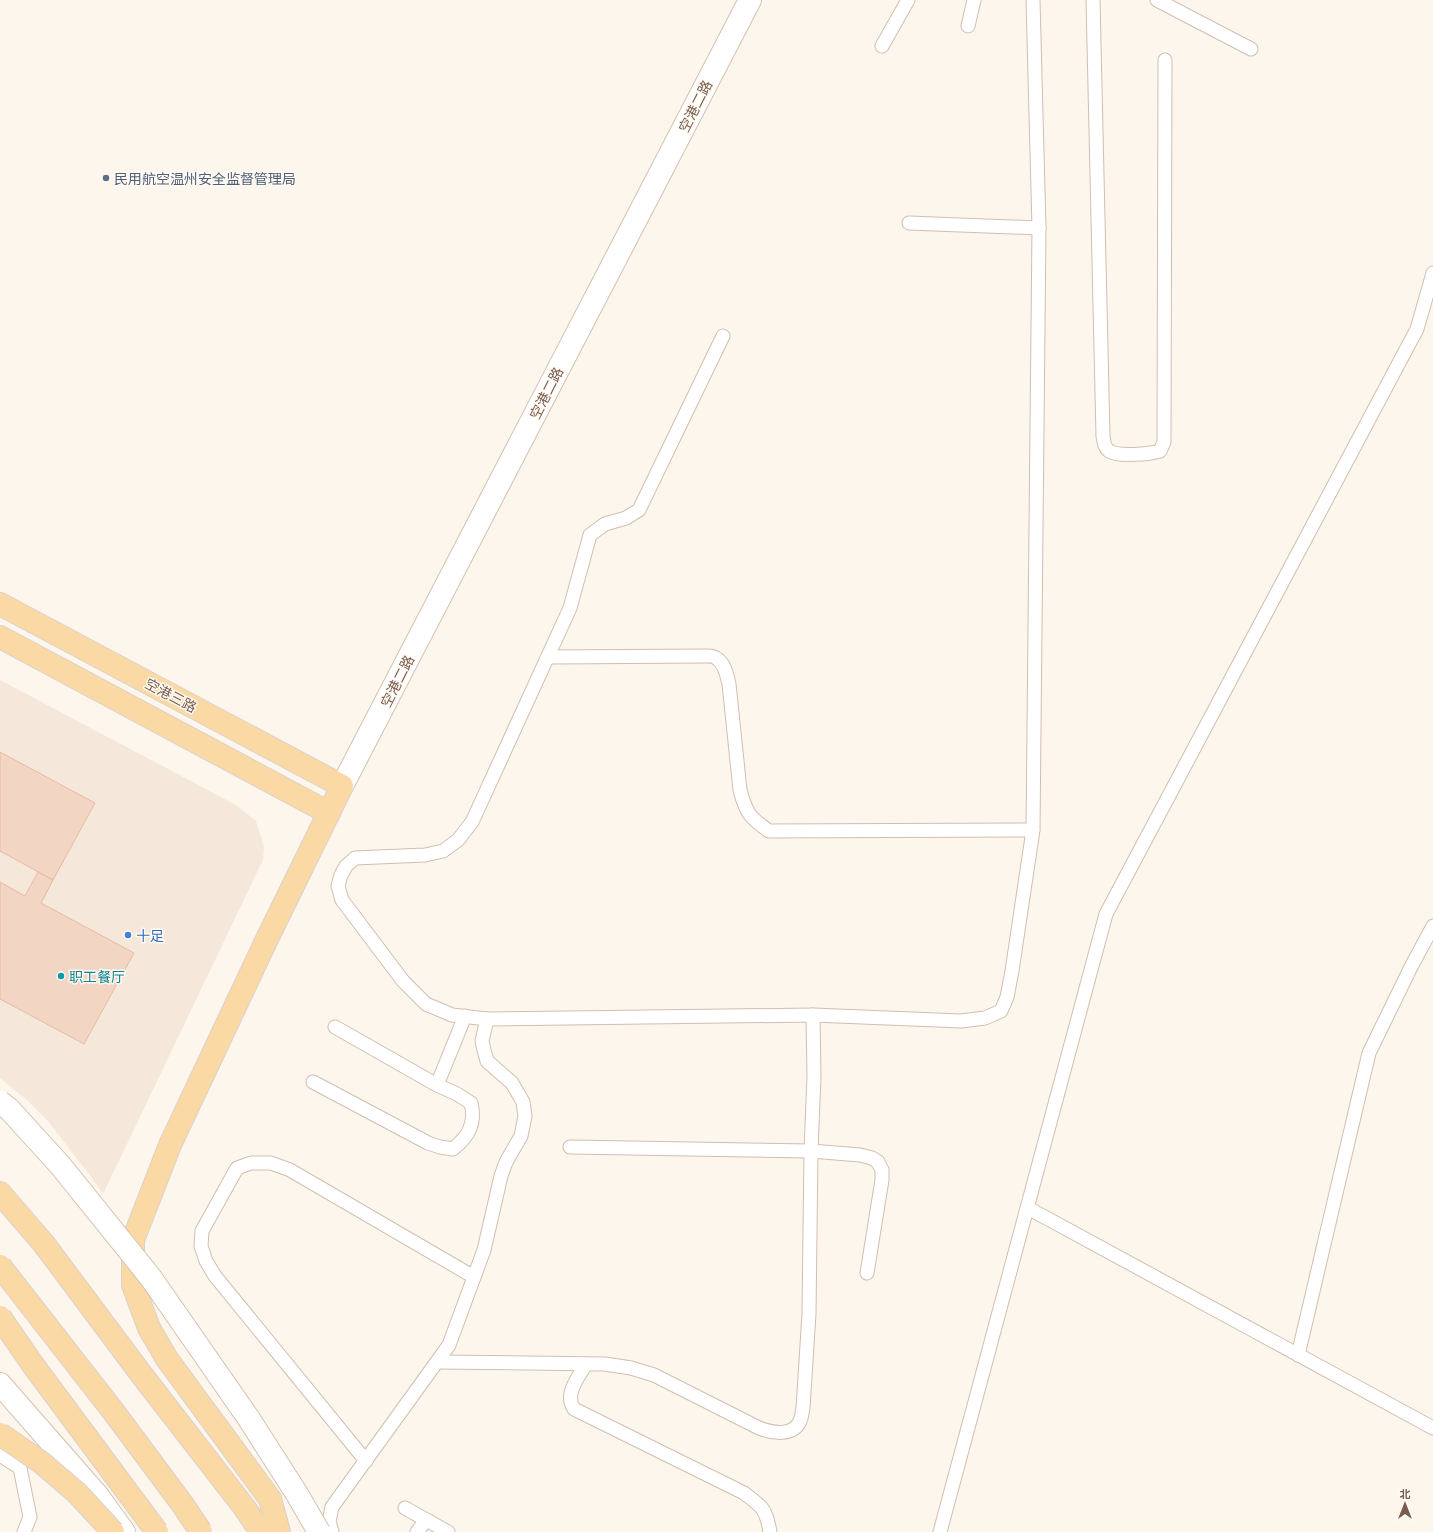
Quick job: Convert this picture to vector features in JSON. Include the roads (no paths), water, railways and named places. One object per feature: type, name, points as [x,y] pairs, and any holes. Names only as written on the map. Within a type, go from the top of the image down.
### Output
[{"type":"main road","name":"空港二路","points":[[342,786],[750,0]]},
{"type":"main road","name":"空港三路","points":[[0,604],[342,786]]},
{"type":"main road","name":"空港三路","points":[[0,637],[329,813]]},
{"type":"main road","points":[[279,1532],[270,1500],[167,1360],[149,1328],[133,1286],[133,1240],[170,1145],[264,946],[342,786]]},
{"type":"main road","points":[[0,1102],[9,1108],[60,1165],[151,1278],[253,1425],[297,1494],[319,1532]]},
{"type":"main road","points":[[0,1193],[44,1244],[141,1374],[244,1507],[261,1532]]},
{"type":"main road","points":[[0,1266],[113,1411],[183,1505],[201,1532]]},
{"type":"main road","points":[[0,1317],[33,1365],[157,1532]]},
{"type":"main road","points":[[0,1384],[98,1496],[124,1532]]},
{"type":"main road","points":[[0,1434],[42,1463],[77,1493],[113,1532]]},
{"type":"lane","points":[[882,46],[908,0]]},
{"type":"lane","points":[[968,26],[974,0]]},
{"type":"lane","points":[[722,336],[639,510],[626,518],[605,524],[590,535],[570,608],[472,822],[458,840],[443,851],[425,855],[356,858],[346,866],[338,886],[342,900],[404,981],[426,1004],[452,1015],[487,1019],[813,1015],[961,1021],[985,1018],[1001,1011],[1007,997],[1033,830],[1039,228],[1033,0]]},
{"type":"lane","points":[[1093,0],[1103,436],[1105,447],[1111,452],[1120,454],[1151,453],[1160,450],[1164,442],[1166,60]]},
{"type":"lane","points":[[1157,0],[1251,49]]},
{"type":"lane","points":[[909,223],[1039,228]]},
{"type":"lane","points":[[940,1532],[1106,914],[1418,329],[1433,273]]},
{"type":"lane","points":[[548,657],[706,656],[717,658],[723,665],[729,684],[740,790],[743,804],[750,817],[769,830],[1033,830]]},
{"type":"lane","points":[[1298,1355],[1369,1052],[1433,926]]},
{"type":"lane","points":[[437,1362],[605,1364],[631,1368],[654,1375],[771,1433],[785,1433],[794,1428],[800,1422],[803,1408],[809,1314],[811,1151],[814,1076],[813,1015]]},
{"type":"lane","points":[[437,1085],[465,1016]]},
{"type":"lane","points":[[332,1532],[329,1521],[332,1507],[449,1345],[484,1250],[501,1176],[506,1162],[521,1136],[525,1116],[523,1102],[512,1083],[487,1061],[482,1041],[487,1019]]},
{"type":"lane","points":[[313,1082],[428,1143],[440,1147],[453,1149],[464,1140],[473,1122],[473,1112],[470,1103],[457,1094],[437,1085],[335,1027]]},
{"type":"lane","points":[[570,1147],[811,1151],[860,1155],[872,1158],[878,1162],[882,1170],[882,1180],[867,1273]]},
{"type":"lane","points":[[366,1460],[215,1276],[206,1261],[201,1246],[202,1231],[238,1168],[250,1163],[271,1163],[290,1170],[474,1277]]},
{"type":"lane","points":[[1028,1208],[1433,1428]]},
{"type":"lane","points":[[586,1364],[570,1393],[570,1403],[574,1409],[744,1493],[760,1505],[767,1518],[770,1532]]},
{"type":"lane","points":[[0,1455],[20,1468],[30,1516],[24,1532]]},
{"type":"lane","points":[[405,1508],[448,1532]]},
{"type":"lane","points":[[417,1532],[426,1520]]},
{"type":"place","name":"民用航空温州安全监督管理局","points":[[106,178]]},
{"type":"place","name":"十足","points":[[128,935]]},
{"type":"place","name":"职工餐厅","points":[[61,976]]}]
